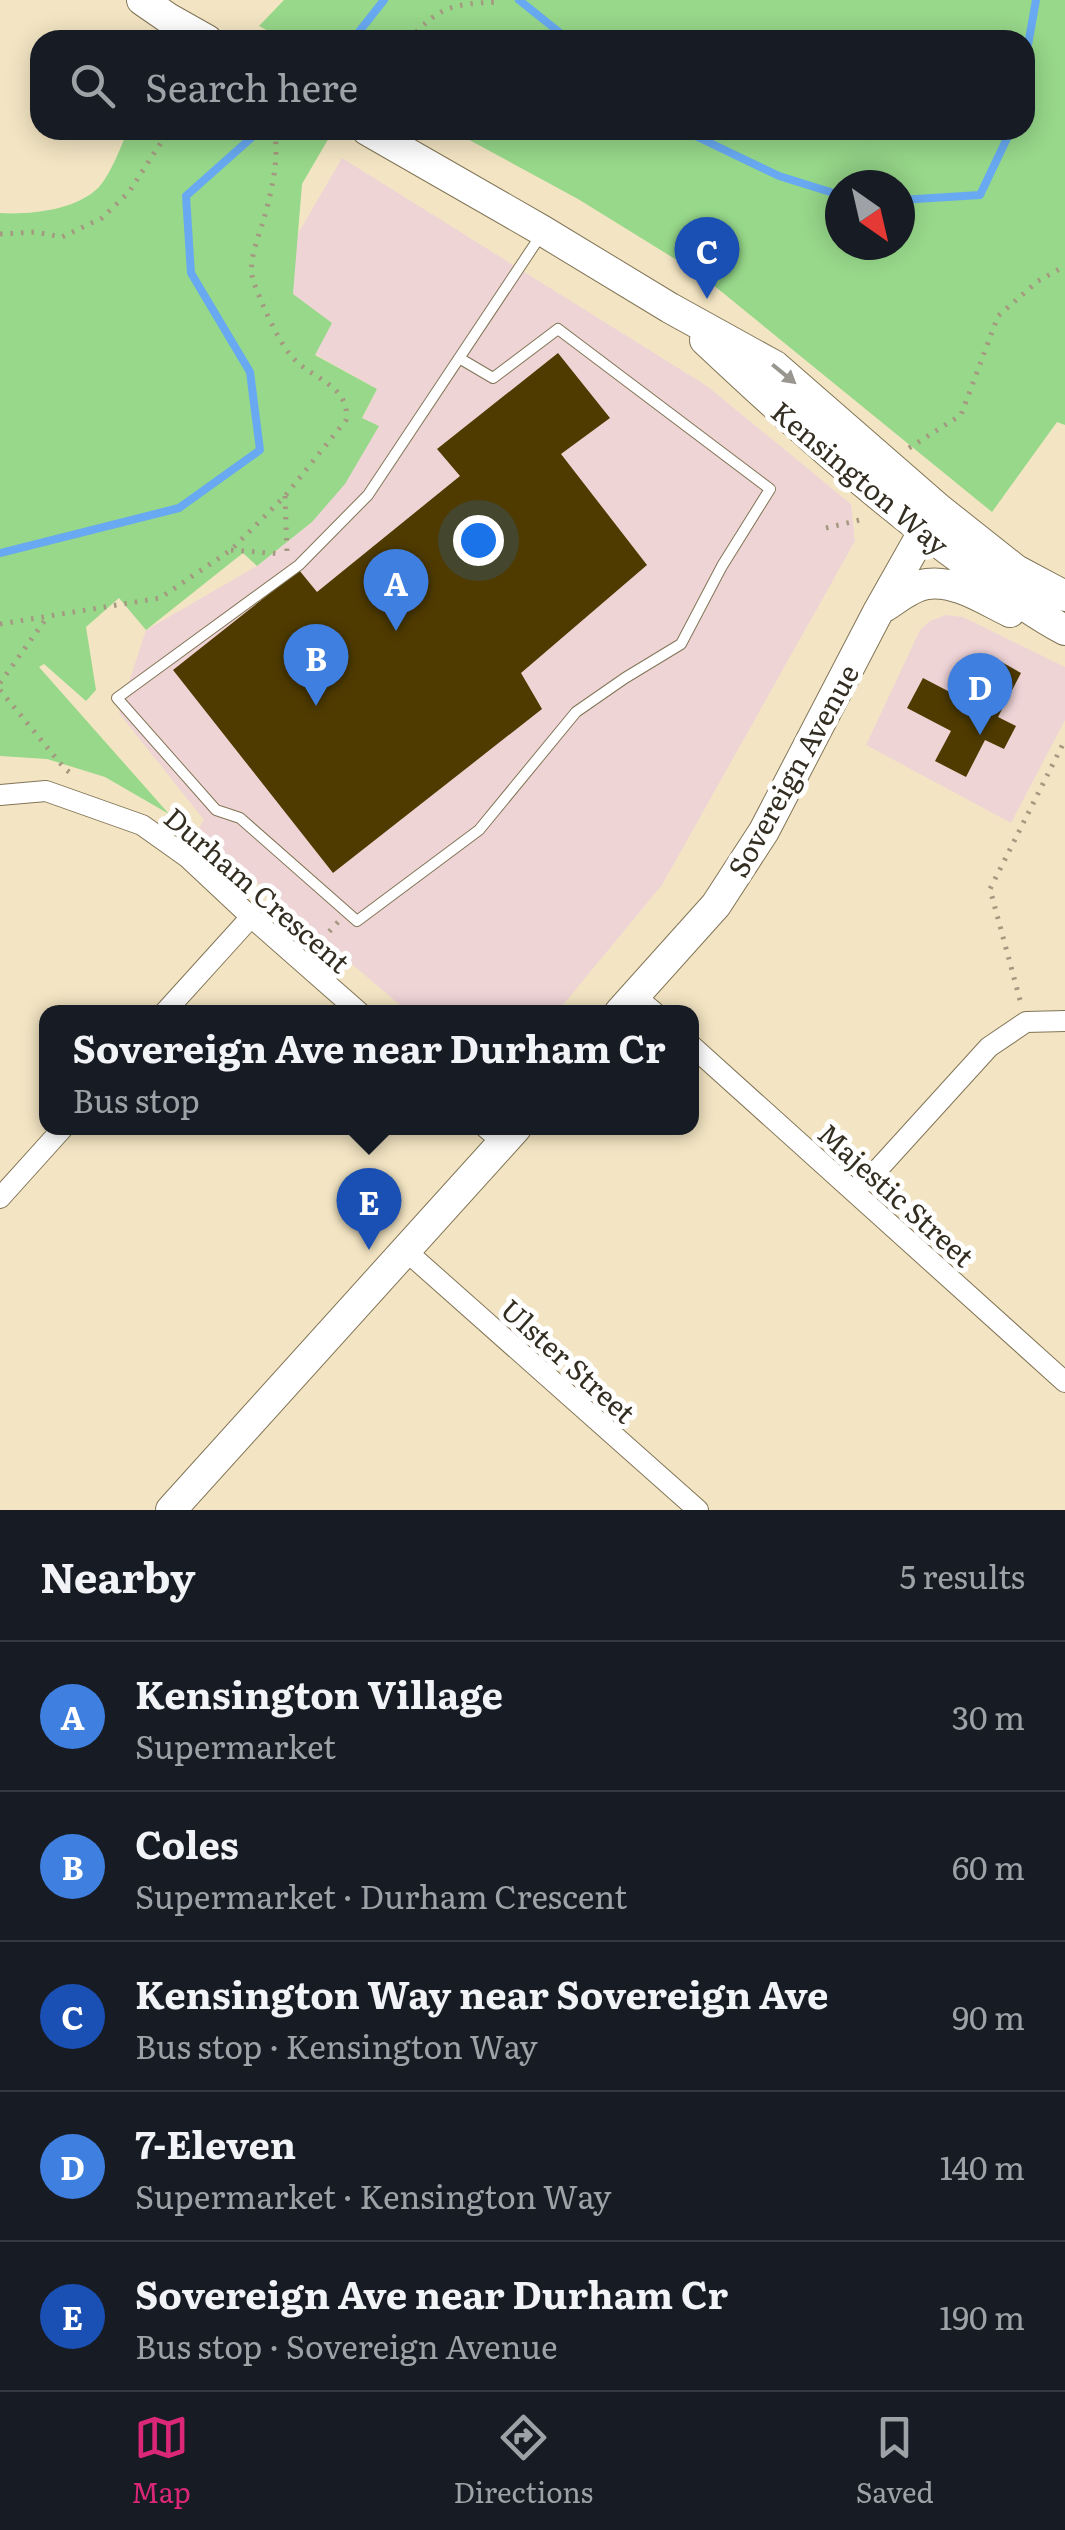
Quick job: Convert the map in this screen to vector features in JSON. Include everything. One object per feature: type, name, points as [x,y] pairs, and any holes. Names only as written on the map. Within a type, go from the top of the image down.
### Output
[{"type":"street","points":[[142,0],[189,30]]},
{"type":"street","name":"Kensington Way","points":[[384,140],[775,366],[891,468],[931,521],[1065,596]]},
{"type":"street","name":"Kensington Way","points":[[670,308],[802,430],[931,521],[1054,624]]},
{"type":"street","name":"Sovereign Avenue","points":[[638,1005],[716,904],[764,831],[931,521]]},
{"type":"street","points":[[880,610],[926,584],[956,586],[1010,612],[1054,624]]},
{"type":"street","name":"Durham Crescent","points":[[0,796],[46,790],[142,825],[187,856],[351,1005]]},
{"type":"street","points":[[171,1005],[251,917]]},
{"type":"street","points":[[853,1192],[989,1048],[1026,1022],[1065,1021]]},
{"type":"street","name":"Majestic Street","points":[[699,1052],[1065,1382]]},
{"type":"street","points":[[0,1198],[57,1135]]},
{"type":"street","points":[[182,1506],[500,1135]]},
{"type":"street","name":"Ulster Street","points":[[405,1250],[698,1510]]},
{"type":"lane","points":[[459,358],[493,378],[558,329],[770,489],[722,566],[681,644],[576,712],[479,830],[357,921],[240,818],[216,810],[118,698],[299,565],[368,495],[543,231]]},
{"type":"path","points":[[418,30],[452,5],[501,0]]},
{"type":"path","points":[[0,234],[35,232],[62,237],[102,218],[129,192],[163,140]]},
{"type":"path","points":[[0,624],[160,598],[231,550],[285,496],[346,420],[348,407],[338,392],[292,358],[251,278],[254,247],[276,166],[275,140]]},
{"type":"path","points":[[891,468],[903,451],[962,415],[998,316],[1038,281],[1065,266]]},
{"type":"path","points":[[231,550],[287,554],[285,496]]},
{"type":"path","points":[[48,616],[0,687],[65,769],[78,779]]},
{"type":"path","points":[[1026,1022],[990,888],[1065,740]]},
{"type":"path","points":[[302,962],[347,912]]},
{"type":"shaded area","points":[[342,158],[707,386],[851,504],[855,541],[662,885],[563,1005],[400,1005],[197,831],[204,820],[119,713],[146,630],[257,566],[312,522],[378,426],[362,419],[377,389],[315,354],[272,278]]},
{"type":"shaded area","points":[[945,615],[963,617],[1065,667],[1065,720],[1011,823],[866,745],[920,630]]},
{"type":"green space","points":[[284,0],[1065,0],[1065,425],[1057,422],[992,512],[701,275],[578,199],[469,140],[1035,140],[1035,30],[266,30],[259,26]]},
{"type":"green space","points":[[124,140],[328,140],[302,184],[293,294],[332,323],[315,355],[377,389],[362,418],[379,426],[345,484],[312,522],[257,566],[243,553],[146,630],[119,598],[86,627],[96,690],[86,701],[44,664],[39,667],[169,814],[105,777],[47,759],[0,756],[0,213],[52,209],[78,201],[99,187]]},
{"type":"building","points":[[558,353],[610,418],[561,454],[647,565],[521,673],[542,709],[333,873],[173,670],[299,570],[317,592],[460,476],[437,449]]},
{"type":"building","points":[[991,656],[1021,673],[998,717],[1016,726],[1004,749],[985,740],[966,777],[935,761],[951,731],[907,708],[923,678],[967,701]]},
{"type":"waterway","points":[[360,30],[384,0]]},
{"type":"waterway","points":[[519,0],[556,30]]},
{"type":"waterway","points":[[1031,30],[1036,0]]},
{"type":"waterway","points":[[0,553],[179,508],[260,450],[250,372],[191,273],[186,196],[249,140]]},
{"type":"waterway","points":[[704,140],[779,176],[825,190]]},
{"type":"waterway","points":[[915,199],[980,195],[1006,140]]},
{"type":"place","name":"Kensington Way near Sovereign Ave","points":[[707,299]]},
{"type":"place","name":"Kensington Village","points":[[396,631]]},
{"type":"place","name":"Coles","points":[[316,706]]},
{"type":"place","name":"7-Eleven","points":[[980,735]]},
{"type":"place","name":"Sovereign Ave near Durham Cr","points":[[369,1250]]}]
